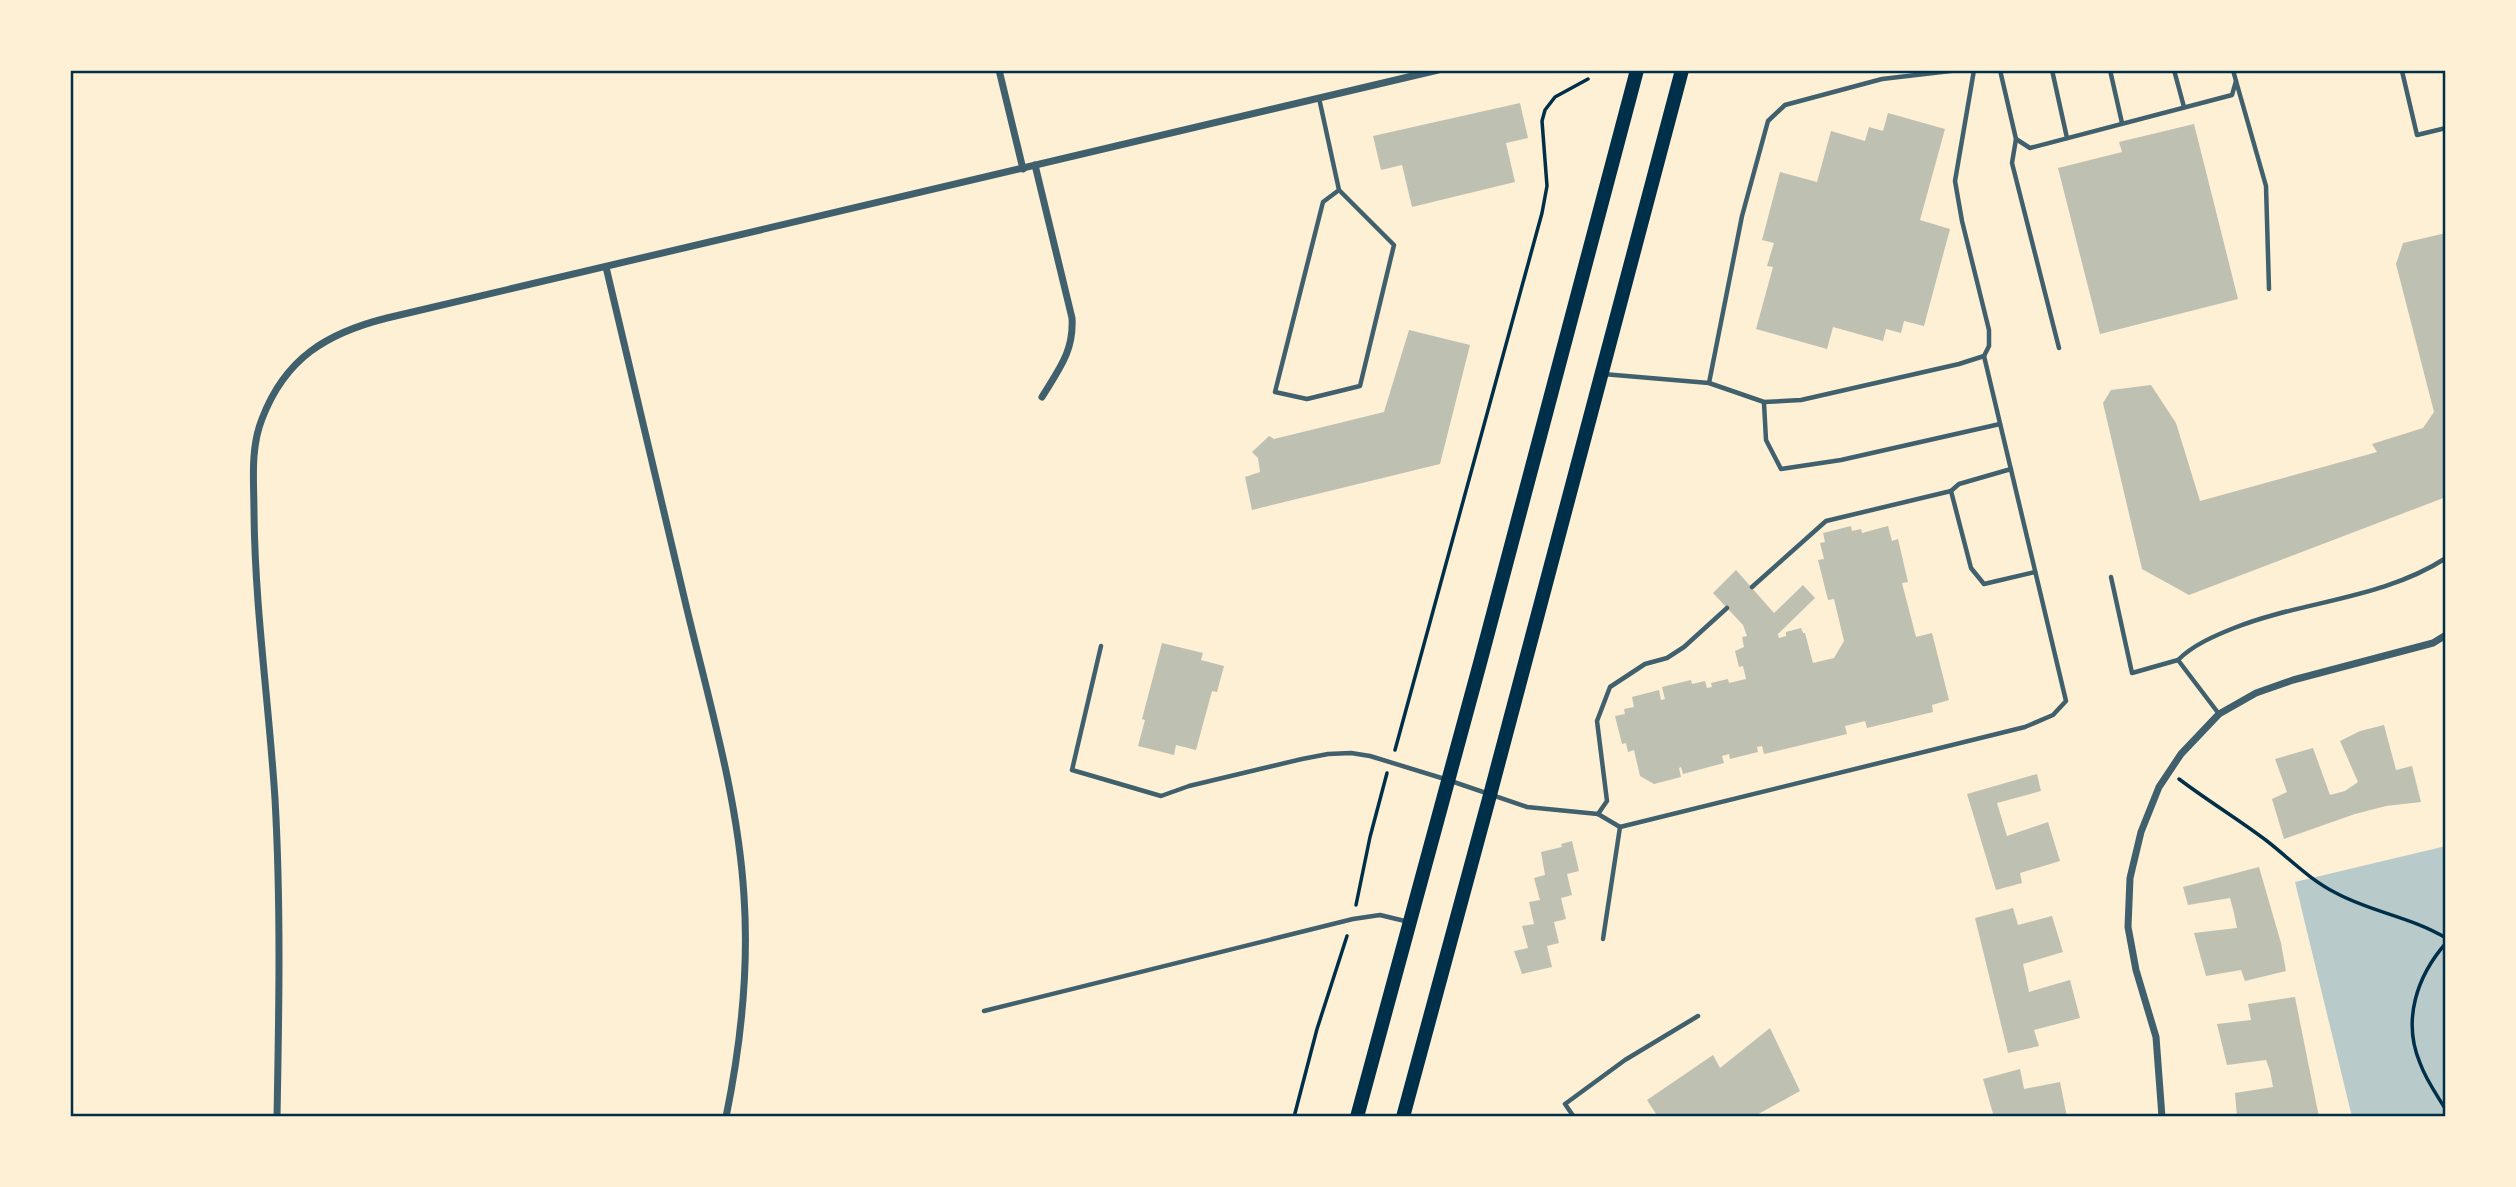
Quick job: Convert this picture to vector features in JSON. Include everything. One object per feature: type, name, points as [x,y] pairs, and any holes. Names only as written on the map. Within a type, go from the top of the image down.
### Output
[{"type":"main road","points":[[1357,1117],[1637,70]]},
{"type":"main road","points":[[1403,1117],[1682,70]]},
{"type":"street","points":[[999,70],[1023,169]]},
{"type":"street","points":[[277,1117],[280,979],[277,848],[258,605],[254,451],[261,421],[273,394],[291,368],[311,350],[338,333],[359,325],[1438,70]]},
{"type":"street","points":[[1035,166],[1072,317],[1073,336],[1068,354],[1042,397]]},
{"type":"street","points":[[606,267],[716,733],[737,838],[745,906],[744,1014],[726,1117]]},
{"type":"street","points":[[2162,1117],[2156,1037],[2136,970],[2128,927],[2130,878],[2141,832],[2159,787],[2197,735],[2219,714],[2256,693],[2293,680],[2422,646],[2446,635]]},
{"type":"lane","points":[[1709,383],[1742,216],[1769,121],[1785,105],[1882,79],[1959,70]]},
{"type":"lane","points":[[1101,646],[1072,770],[1161,796],[1189,786],[1328,754],[1350,753],[1370,756],[1527,807],[1598,814],[1620,827],[2025,727],[2053,715],[2066,701],[1984,356],[1989,345],[1989,330],[1955,181],[1974,70]]},
{"type":"lane","points":[[2000,70],[2016,139],[2012,163],[2059,348]]},
{"type":"lane","points":[[2052,70],[2067,138]]},
{"type":"lane","points":[[2110,70],[2122,124]]},
{"type":"lane","points":[[2174,70],[2184,107]]},
{"type":"lane","points":[[2233,70],[2266,187],[2269,289]]},
{"type":"lane","points":[[2407,70],[2402,71],[2417,135],[2446,128]]},
{"type":"lane","points":[[2016,139],[2029,148],[2232,95],[2236,80]]},
{"type":"lane","points":[[1319,98],[1339,190],[1394,245],[1360,386],[1307,399],[1275,393],[1323,202],[1339,190]]},
{"type":"lane","points":[[1602,374],[1709,383],[1764,402],[1801,400],[1984,356]]},
{"type":"lane","points":[[1764,402],[1766,440],[1781,469],[1841,460],[2000,424]]},
{"type":"lane","points":[[1752,587],[1826,522],[1951,491],[1959,484],[2011,469]]},
{"type":"lane","points":[[1951,491],[1970,568],[1984,584],[2035,572]]},
{"type":"lane","points":[[2111,578],[2132,673],[2178,660],[2186,652],[2216,635],[2262,617],[2393,584],[2446,558]]},
{"type":"lane","points":[[1598,814],[1607,801],[1597,720],[1609,687],[1645,664],[1667,658],[1684,647],[1727,608]]},
{"type":"lane","points":[[2178,660],[2219,714]]},
{"type":"lane","points":[[1603,939],[1620,827]]},
{"type":"lane","points":[[984,1011],[1353,919],[1380,915],[1409,922]]},
{"type":"lane","points":[[1574,1117],[1565,1104],[1625,1060],[1698,1016]]},
{"type":"path","points":[[1395,750],[1542,213],[1547,186],[1542,121],[1545,110],[1555,97],[1588,79]]},
{"type":"path","points":[[2169,771],[2213,806],[2264,839],[2322,885],[2356,903],[2416,923],[2446,941],[2423,975],[2413,1020],[2419,1061],[2446,1110]]},
{"type":"path","points":[[1356,907],[1370,837],[1388,772]]},
{"type":"path","points":[[1294,1117],[1317,1029],[1348,936]]},
{"type":"shaded area","points":[[2446,846],[2446,1117],[2352,1117],[2295,882]]},
{"type":"building","points":[[1520,103],[1528,138],[1506,143],[1515,182],[1412,207],[1402,165],[1381,170],[1373,136]]},
{"type":"building","points":[[1888,113],[1945,129],[1920,220],[1950,229],[1924,326],[1904,321],[1901,333],[1886,329],[1883,341],[1833,327],[1827,349],[1756,329],[1773,267],[1767,266],[1774,243],[1762,240],[1780,172],[1817,182],[1831,131],[1865,141],[1869,127],[1883,131]]},
{"type":"building","points":[[2194,124],[2238,299],[2100,334],[2058,168],[2122,152],[2119,142]]},
{"type":"building","points":[[2446,233],[2446,497],[2189,595],[2142,569],[2103,403],[2111,390],[2151,385],[2176,423],[2200,501],[2377,452],[2372,444],[2423,428],[2434,412],[2396,264],[2403,243]]},
{"type":"building","points":[[1409,330],[1470,345],[1440,464],[1252,510],[1245,477],[1260,472],[1258,458],[1252,452],[1269,436],[1274,439],[1384,412]]},
{"type":"building","points":[[1851,526],[1852,531],[1861,529],[1862,533],[1888,526],[1892,541],[1898,539],[1908,582],[1902,583],[1916,637],[1932,633],[1949,700],[1932,705],[1933,712],[1867,728],[1865,721],[1845,726],[1847,734],[1764,754],[1762,746],[1757,747],[1758,752],[1730,759],[1729,754],[1722,756],[1724,763],[1683,774],[1681,767],[1681,777],[1654,784],[1640,776],[1634,750],[1628,752],[1626,743],[1622,744],[1615,716],[1625,714],[1624,709],[1634,707],[1632,697],[1659,690],[1661,700],[1665,699],[1662,687],[1691,680],[1692,684],[1705,681],[1707,688],[1712,687],[1711,683],[1728,679],[1729,683],[1746,679],[1743,666],[1739,667],[1735,651],[1744,647],[1742,637],[1747,636],[1743,625],[1713,593],[1736,570],[1774,613],[1803,585],[1815,598],[1778,634],[1779,638],[1786,636],[1786,632],[1801,628],[1805,633],[1813,663],[1834,658],[1844,641],[1834,599],[1828,600],[1818,560],[1824,559],[1820,543],[1825,542],[1823,533]]},
{"type":"building","points":[[1162,643],[1203,653],[1201,660],[1224,666],[1217,692],[1212,691],[1196,750],[1176,745],[1174,755],[1138,746],[1145,720],[1142,719]]},
{"type":"building","points":[[2384,725],[2396,770],[2412,766],[2421,802],[2386,806],[2355,814],[2284,839],[2272,799],[2287,792],[2275,759],[2313,748],[2330,795],[2345,791],[2358,782],[2340,741],[2360,731]]},
{"type":"building","points":[[2037,774],[2041,791],[1997,803],[2007,836],[2048,822],[2060,861],[2020,873],[2022,883],[1996,890],[1967,794]]},
{"type":"building","points":[[1572,841],[1579,871],[1567,874],[1572,895],[1561,898],[1566,919],[1554,922],[1559,943],[1547,946],[1552,967],[1522,974],[1514,951],[1528,948],[1522,926],[1534,924],[1529,902],[1540,900],[1534,878],[1545,875],[1541,852],[1562,847],[1561,844]]},
{"type":"building","points":[[2259,867],[2281,943],[2286,971],[2245,981],[2241,970],[2206,976],[2194,933],[2237,928],[2234,913],[2230,898],[2188,905],[2183,887]]},
{"type":"building","points":[[2013,908],[2018,925],[2052,916],[2063,952],[2023,964],[2029,992],[2070,980],[2080,1018],[2034,1030],[2039,1046],[2008,1053],[1975,918]]},
{"type":"building","points":[[2295,997],[2319,1117],[2237,1117],[2235,1093],[2273,1087],[2270,1071],[2266,1060],[2227,1065],[2217,1024],[2251,1020],[2248,1004]]},
{"type":"building","points":[[1770,1028],[1800,1091],[1753,1117],[1658,1117],[1647,1100],[1713,1055],[1720,1068]]},
{"type":"building","points":[[2020,1069],[2024,1089],[2060,1082],[2067,1117],[1994,1117],[1983,1079]]}]
